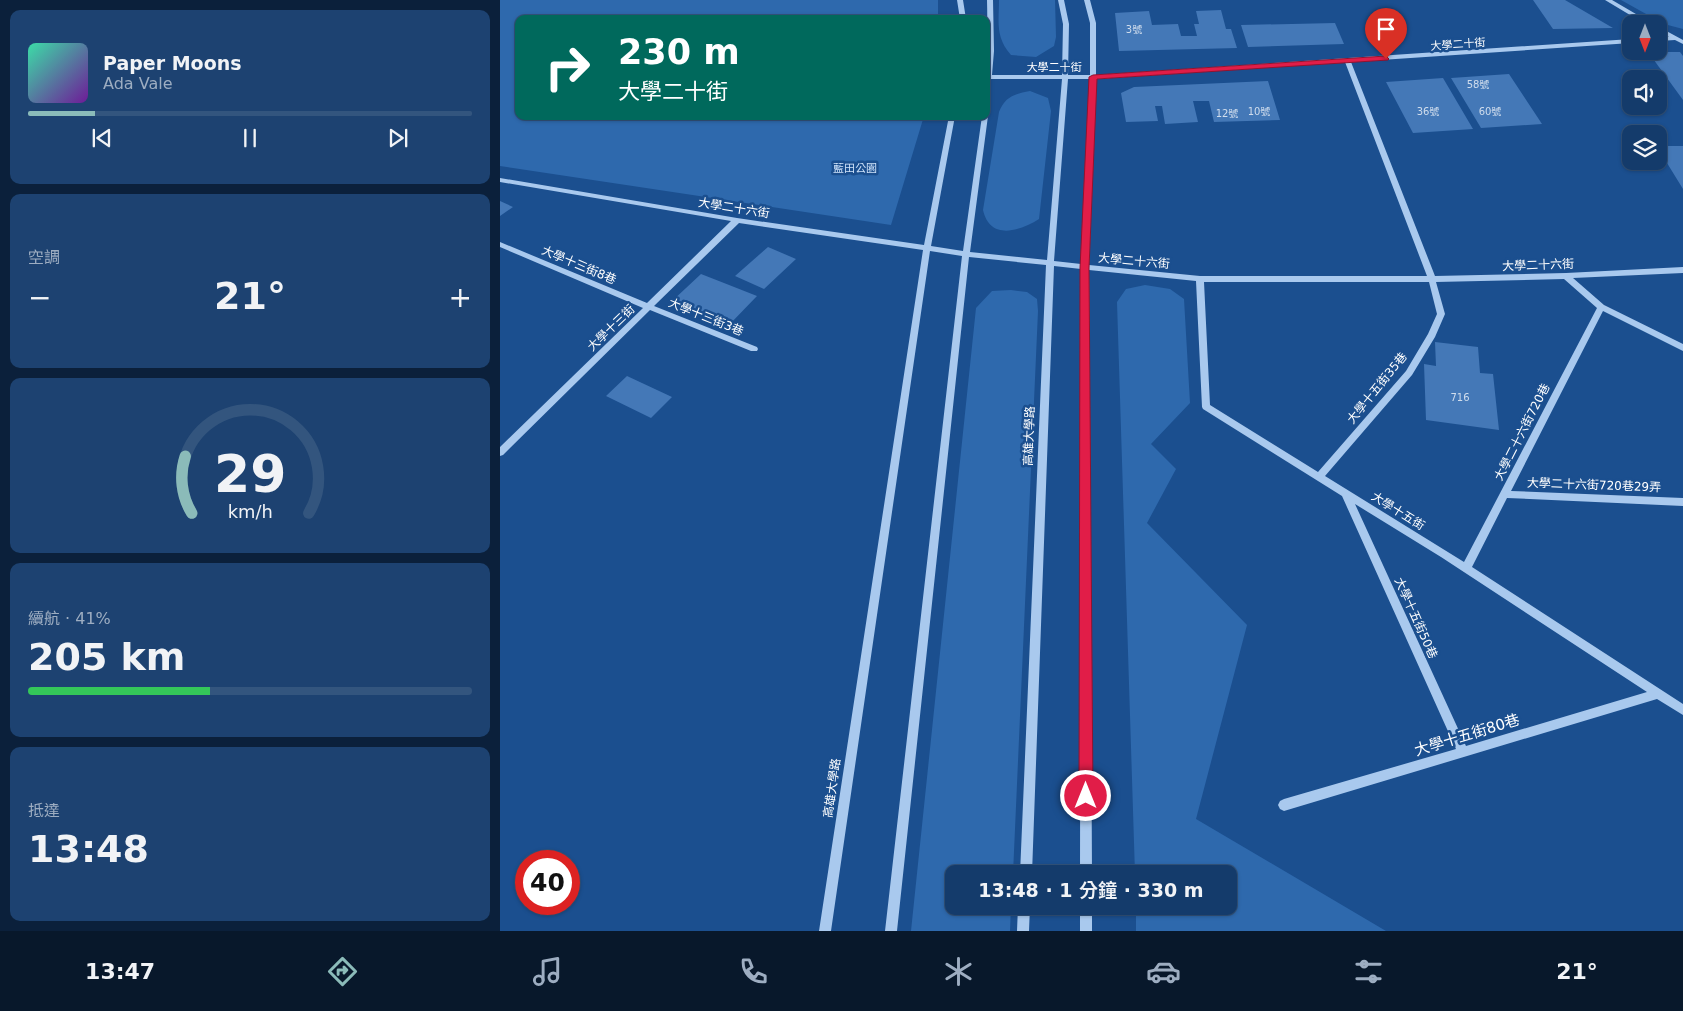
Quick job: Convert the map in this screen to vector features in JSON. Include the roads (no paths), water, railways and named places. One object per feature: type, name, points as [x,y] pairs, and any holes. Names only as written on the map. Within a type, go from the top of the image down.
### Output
[{"type":"street","points":[[960,0],[962,15]]},
{"type":"street","points":[[990,0],[990,15]]},
{"type":"street","name":"高雄大學路","points":[[1026,865],[1050,264],[1065,77],[1066,24],[1061,0]]},
{"type":"street","points":[[1086,865],[1085,268],[1093,77],[1093,23],[1087,0]]},
{"type":"street","points":[[1608,0],[1634,15]]},
{"type":"street","points":[[1668,33],[1680,38],[1683,42]]},
{"type":"street","name":"大學二十街","points":[[990,77],[1093,77],[1622,42]]},
{"type":"street","name":"大學十五街35巷","points":[[1319,477],[1409,373],[1432,335],[1442,314],[1432,279],[1348,61]]},
{"type":"street","name":"高雄大學路","points":[[825,931],[927,248],[951,120]]},
{"type":"street","points":[[891,931],[966,254],[984,120]]},
{"type":"street","name":"大學二十六街","points":[[500,180],[738,220],[966,254],[1085,268],[1200,278],[1432,279],[1566,276],[1683,270]]},
{"type":"street","name":"大學十三街","points":[[500,452],[738,220]]},
{"type":"street","name":"大學十三街8巷","points":[[500,244],[649,307]]},
{"type":"street","points":[[1566,276],[1601,308],[1683,348]]},
{"type":"street","name":"大學十五街","points":[[1200,278],[1206,407],[1466,568],[1683,710]]},
{"type":"street","name":"大學十三街3巷","points":[[649,307],[754,349]]},
{"type":"street","name":"大學二十六街720巷","points":[[1466,568],[1601,308]]},
{"type":"street","name":"大學十五街50巷","points":[[1346,494],[1463,752]]},
{"type":"street","name":"大學二十六街720巷29弄","points":[[1504,494],[1683,502]]},
{"type":"street","name":"大學十五街80巷","points":[[1284,805],[1658,694]]},
{"type":"street","points":[[1023,931],[1024,915]]},
{"type":"street","points":[[1086,915],[1086,931]]},
{"type":"park label","name":"藍田公園","points":[[855,168]]}]
